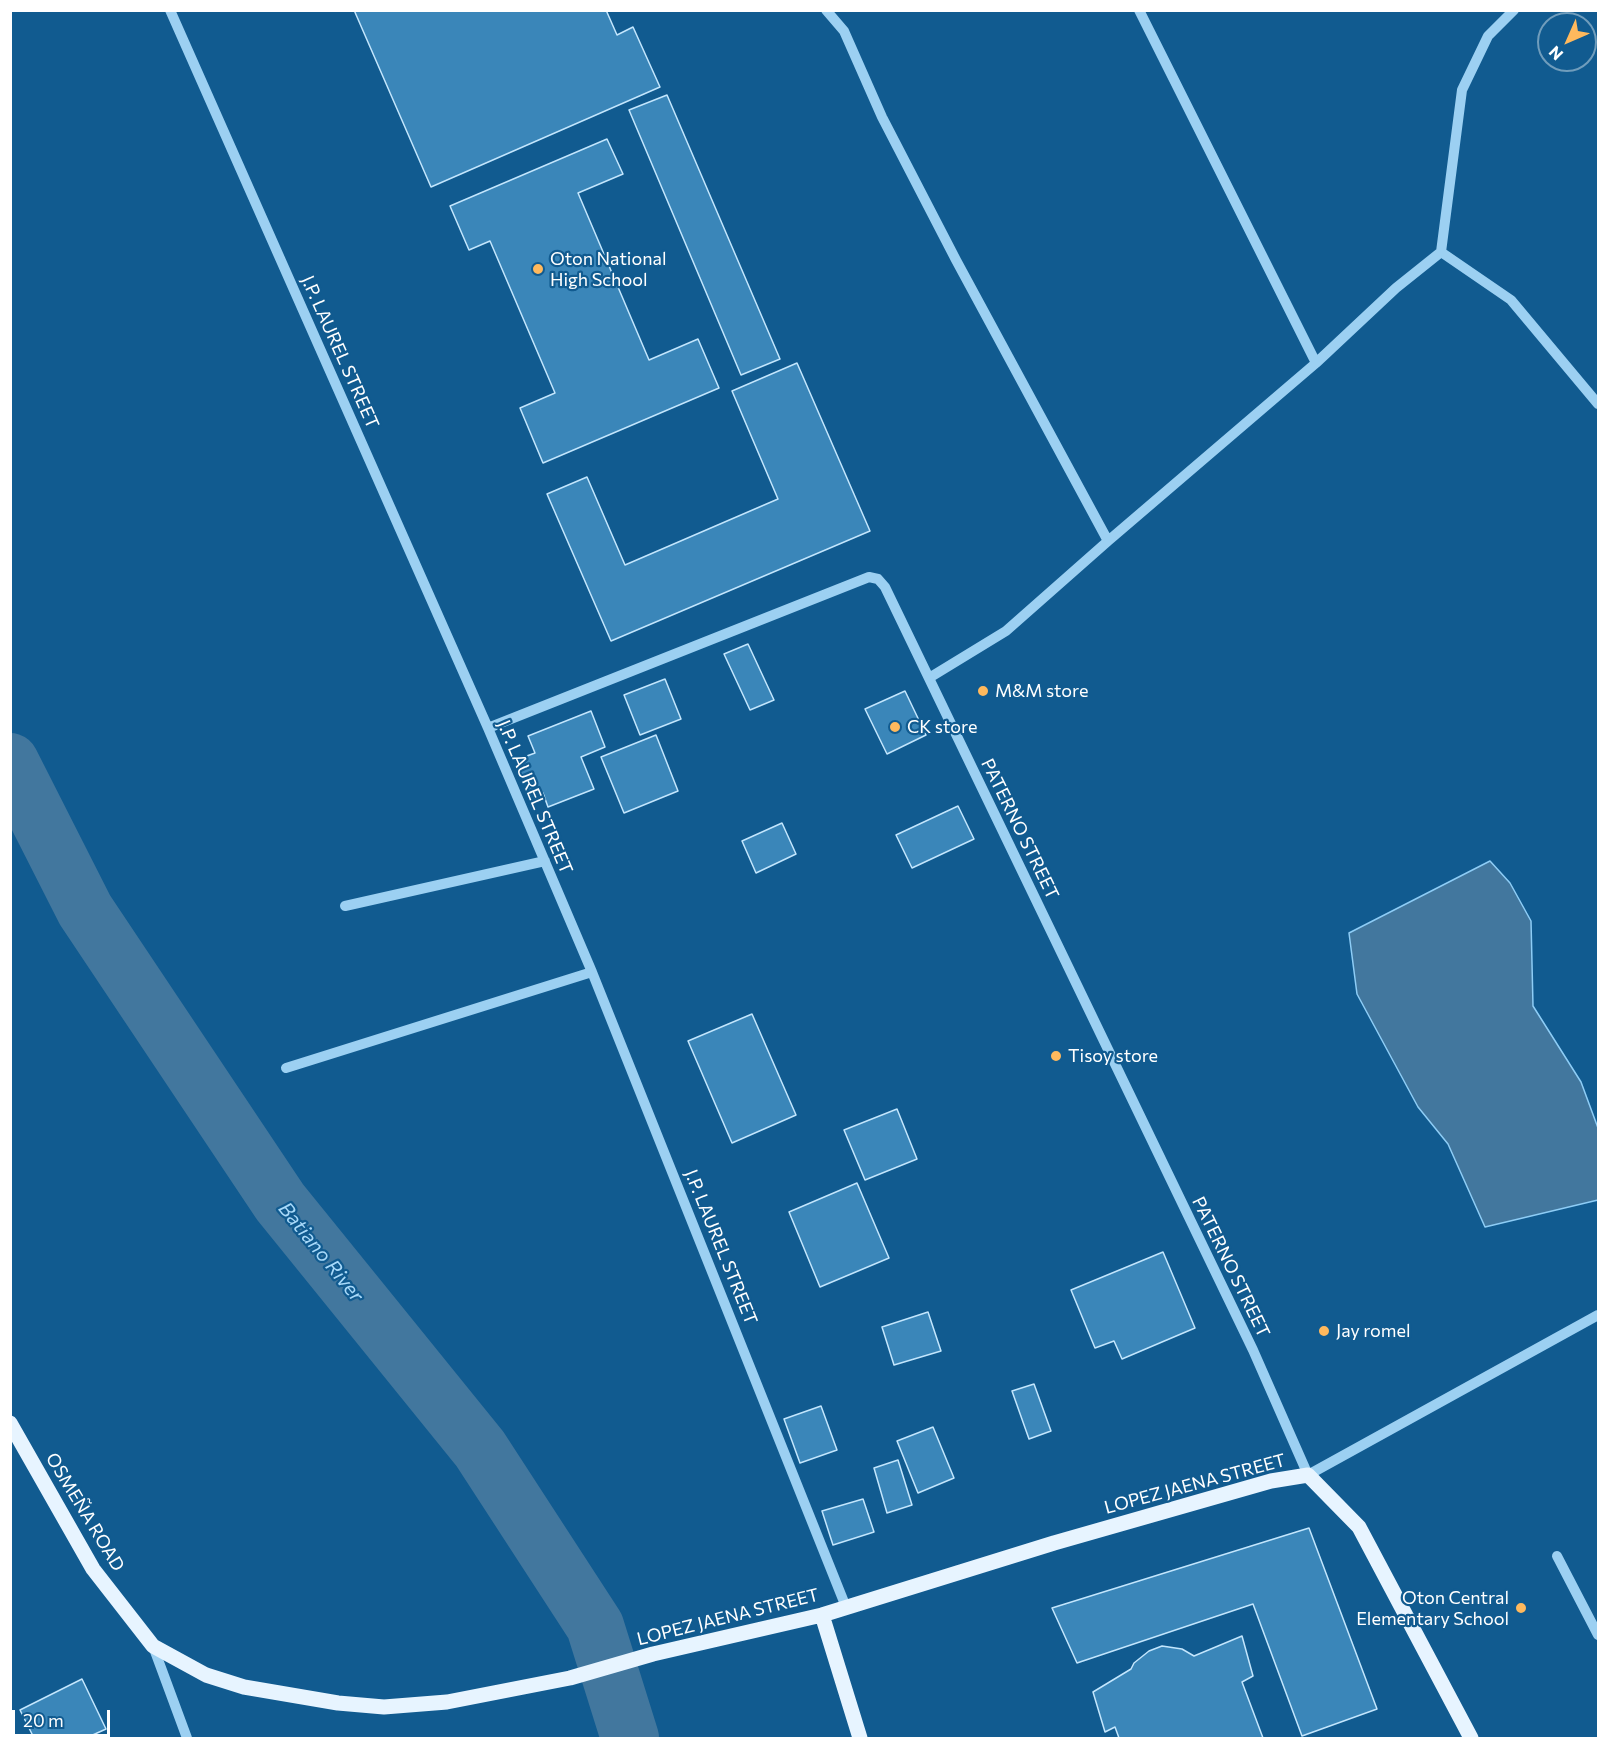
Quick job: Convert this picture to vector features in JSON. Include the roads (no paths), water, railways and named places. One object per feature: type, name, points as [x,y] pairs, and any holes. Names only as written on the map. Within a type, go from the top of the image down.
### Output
[{"type":"main road","name":"OSMEÑA ROAD","points":[[10,1423],[93,1569],[153,1646]]},
{"type":"main road","name":"LOPEZ JAENA STREET","points":[[153,1646],[206,1675],[244,1687],[338,1703],[384,1707],[447,1702],[570,1678],[652,1654],[822,1615],[1054,1543],[1271,1481],[1308,1475]]},
{"type":"main road","points":[[1308,1475],[1359,1527],[1471,1738]]},
{"type":"main road","points":[[822,1615],[860,1738]]},
{"type":"street","name":"J.P. LAUREL STREET","points":[[170,10],[488,728],[592,972],[846,1607]]},
{"type":"street","points":[[826,10],[844,31],[882,117],[945,239],[1108,541]]},
{"type":"street","points":[[1139,10],[1316,363]]},
{"type":"street","points":[[929,678],[1006,631],[1316,363],[1396,288],[1441,252],[1462,90],[1488,36],[1514,10]]},
{"type":"street","points":[[1441,252],[1512,300],[1599,404]]},
{"type":"street","name":"PATERNO STREET","points":[[488,728],[869,577],[878,579],[885,587],[1252,1350],[1308,1475]]},
{"type":"street","points":[[345,906],[544,861]]},
{"type":"street","points":[[286,1068],[592,972]]},
{"type":"street","points":[[1308,1475],[1599,1315]]},
{"type":"street","points":[[1557,1556],[1599,1635]]},
{"type":"street","points":[[153,1646],[187,1738]]},
{"type":"water","points":[[1490,861],[1510,883],[1531,921],[1533,1006],[1581,1082],[1598,1128],[1598,1200],[1485,1227],[1448,1144],[1418,1107],[1357,994],[1349,933]]},
{"type":"waterway","name":"Batiano River","points":[[10,762],[85,910],[280,1202],[480,1449],[595,1626],[630,1738]]},
{"type":"place","name":"Oton National High School","points":[[538,269]]},
{"type":"place","name":"M&M store","points":[[983,691]]},
{"type":"place","name":"CK store","points":[[895,727]]},
{"type":"place","name":"Tisoy store","points":[[1056,1056]]},
{"type":"place","name":"Jay romel","points":[[1324,1331]]},
{"type":"place","name":"Oton Central Elementary School","points":[[1521,1608]]}]
